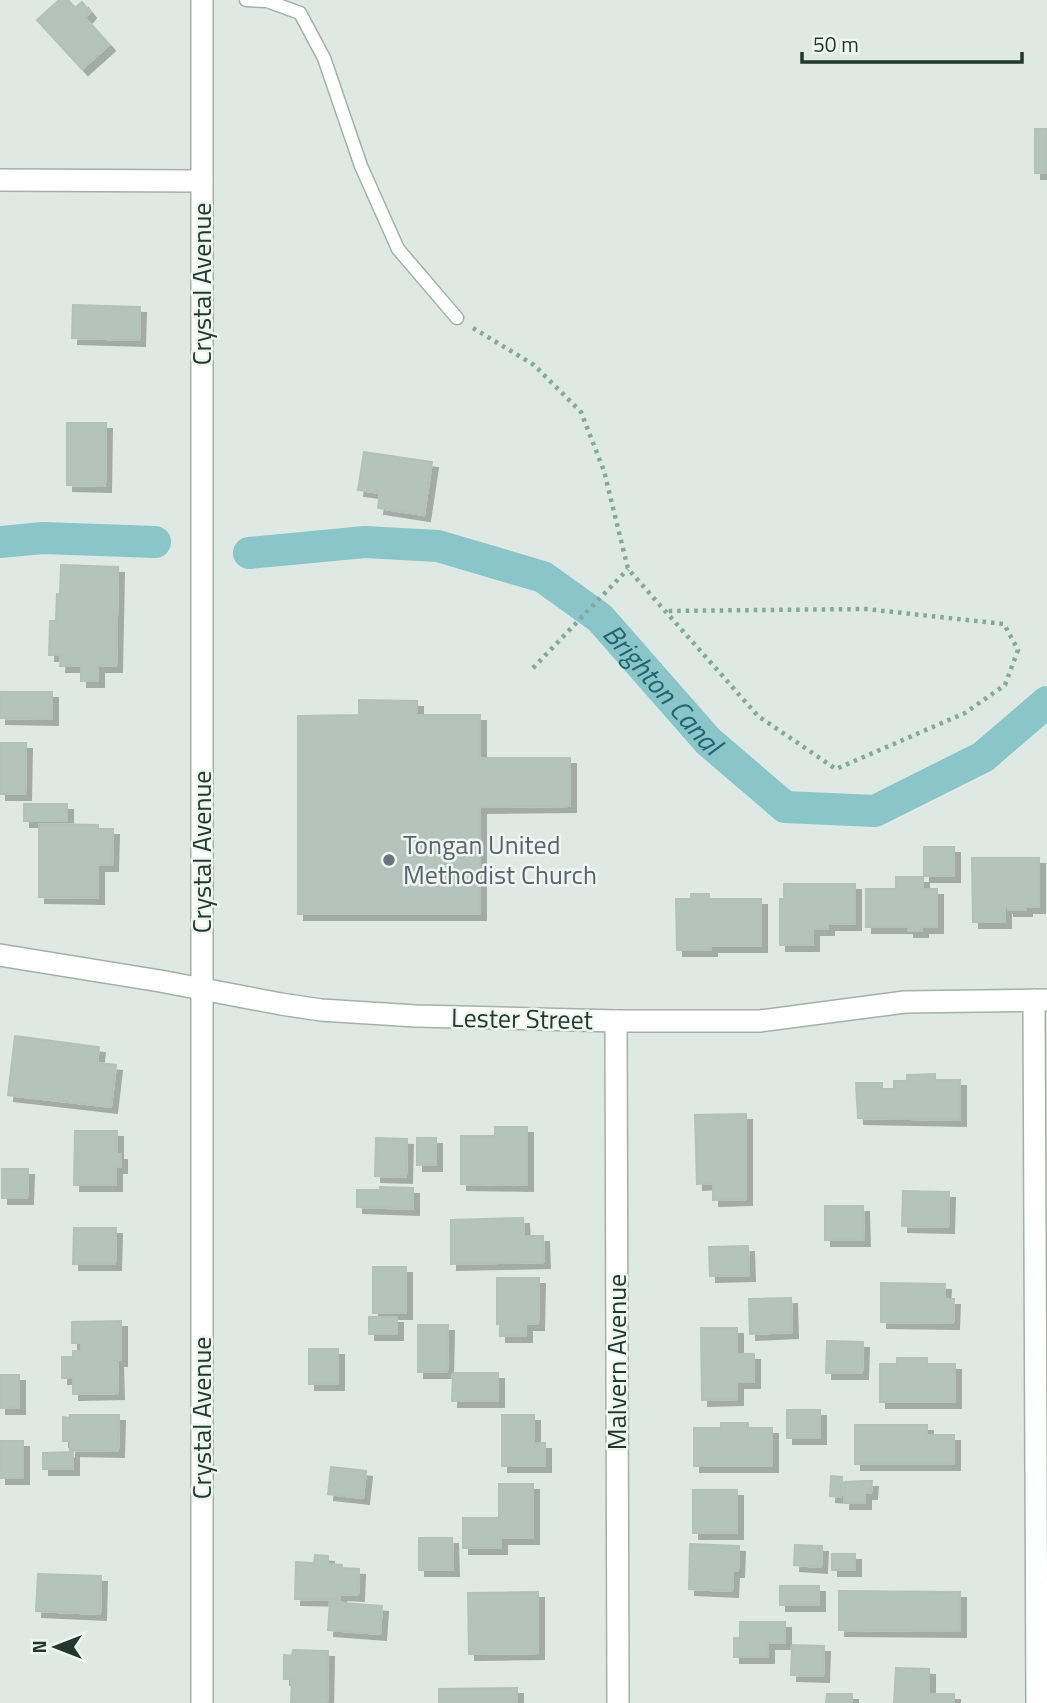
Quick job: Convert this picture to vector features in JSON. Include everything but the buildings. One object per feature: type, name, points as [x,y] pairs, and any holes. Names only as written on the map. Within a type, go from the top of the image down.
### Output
[{"type":"street","name":"Crystal Avenue","points":[[202,0],[202,1703]]},
{"type":"street","points":[[0,180],[202,181]]},
{"type":"street","name":"Lester Street","points":[[0,955],[281,1004],[357,1013],[616,1021],[760,1021],[905,1002],[1041,1000]]},
{"type":"street","points":[[1037,1703],[1041,1000]]},
{"type":"street","name":"Malvern Avenue","points":[[616,1021],[618,1703]]},
{"type":"lane","points":[[246,0],[267,1],[300,13],[324,58],[361,166],[398,249],[457,318]]},
{"type":"path","points":[[457,318],[534,365],[581,412],[604,471],[628,569],[665,611],[758,716],[836,769],[965,713],[1005,685],[1018,650],[1004,624],[958,618],[866,609],[665,611]]},
{"type":"path","points":[[533,668],[628,569]]},
{"type":"waterway","name":"Brighton Canal","points":[[0,542],[43,538],[155,542]]},
{"type":"waterway","name":"Brighton Canal","points":[[249,553],[365,542],[438,546],[543,577],[600,618],[708,741],[785,807],[875,811],[983,757],[1047,702]]},
{"type":"place","name":"Tongan United Methodist Church","points":[[389,860]]}]
